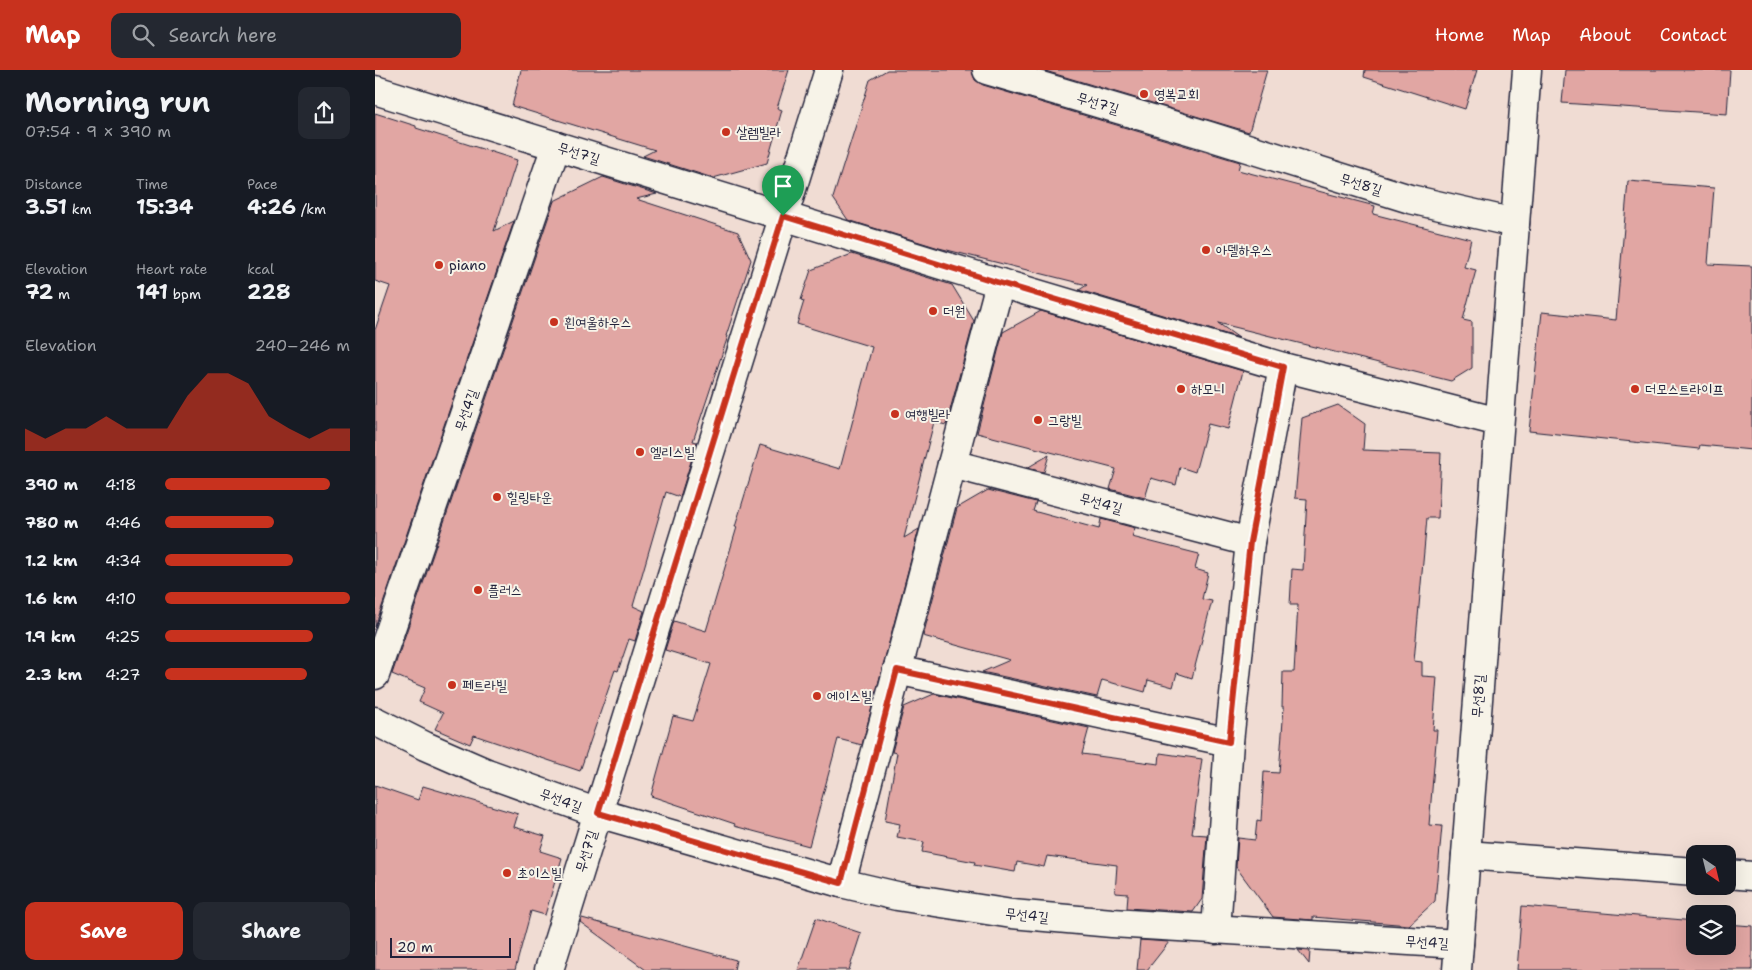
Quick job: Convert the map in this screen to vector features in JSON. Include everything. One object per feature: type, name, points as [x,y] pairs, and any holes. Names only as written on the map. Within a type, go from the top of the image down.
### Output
[{"type":"street","name":"무선7길","points":[[549,970],[829,70]]},
{"type":"street","name":"무선7길","points":[[987,70],[1209,136]]},
{"type":"street","name":"무선8길","points":[[1458,957],[1527,70]]},
{"type":"street","name":"무선7길","points":[[375,90],[1000,283]]},
{"type":"street","name":"무선8길","points":[[1209,136],[1410,199],[1515,223]]},
{"type":"street","name":"무선4길","points":[[375,674],[557,146]]},
{"type":"street","points":[[841,883],[1000,283],[1283,367],[1499,422]]},
{"type":"street","points":[[1216,930],[1229,742],[1250,542],[1283,367]]},
{"type":"street","name":"무선4길","points":[[952,464],[1250,542]]},
{"type":"street","points":[[897,670],[1229,742]]},
{"type":"street","name":"무선4길","points":[[375,721],[425,746],[487,773],[598,813],[841,883],[897,896],[1012,914],[1216,930],[1458,957]]},
{"type":"street","points":[[1466,855],[1686,871]]},
{"type":"street","points":[[1736,875],[1752,876]]},
{"type":"building","points":[[521,70],[789,70],[777,108],[782,110],[767,163],[713,178],[643,156],[655,150],[512,106]]},
{"type":"building","points":[[887,70],[972,70],[975,80],[983,85],[1240,162],[1238,170],[1375,206],[1373,214],[1471,239],[1464,267],[1476,270],[1463,320],[1472,322],[1472,368],[1451,381],[1218,323],[1239,338],[1079,290],[1087,285],[939,248],[848,220],[833,198],[870,80]]},
{"type":"building","points":[[1042,70],[1267,70],[1249,132]]},
{"type":"building","points":[[1365,70],[1477,70],[1465,109],[1364,77]]},
{"type":"building","points":[[1565,70],[1730,70],[1727,114],[1562,103]]},
{"type":"building","points":[[375,113],[517,160],[494,231],[514,221],[375,627],[375,330],[390,286],[375,281]]},
{"type":"building","points":[[603,177],[657,194],[636,199],[738,232],[751,260],[693,441],[697,442],[680,497],[666,492],[633,606],[644,611],[635,641],[629,639],[618,671],[615,670],[580,771],[474,735],[470,744],[435,729],[443,713],[419,702],[425,688],[392,674],[554,201]]},
{"type":"building","points":[[1628,181],[1714,188],[1708,264],[1752,266],[1752,450],[1700,445],[1699,449],[1529,431],[1542,312],[1616,320]]},
{"type":"building","points":[[852,254],[952,285],[974,321],[946,425],[934,422],[904,538],[919,529],[862,745],[838,739],[809,846],[734,826],[735,824],[651,796],[673,716],[693,721],[711,664],[665,650],[674,621],[706,631],[760,445],[840,469],[872,347],[797,324],[804,301],[801,300],[811,270]]},
{"type":"building","points":[[1041,311],[1243,371],[1228,429],[1208,424],[1195,472],[1180,467],[1176,485],[1151,478],[1145,498],[1110,489],[1116,469],[977,433],[1003,332]]},
{"type":"building","points":[[1338,405],[1365,424],[1363,450],[1441,453],[1438,518],[1427,518],[1414,661],[1422,662],[1422,676],[1437,677],[1433,730],[1437,730],[1429,825],[1442,826],[1435,901],[1409,925],[1313,917],[1313,920],[1273,917],[1236,867],[1238,838],[1255,840],[1257,820],[1261,821],[1264,772],[1279,773],[1284,707],[1282,707],[1283,672],[1294,672],[1298,605],[1290,605],[1292,569],[1303,570],[1307,499],[1295,498],[1302,418]]},
{"type":"building","points":[[1049,455],[1044,472],[1027,468]]},
{"type":"building","points":[[988,490],[1036,502],[1033,511],[1099,529],[1101,519],[1135,528],[1132,537],[1199,554],[1195,569],[1208,573],[1202,599],[1212,601],[1192,678],[1177,673],[1173,687],[1148,680],[1145,692],[1102,680],[1097,697],[982,672],[1010,660],[923,636],[957,508]]},
{"type":"building","points":[[934,694],[1089,728],[1082,754],[1159,764],[1160,753],[1202,759],[1192,834],[1207,835],[1202,899],[1193,912],[1127,908],[1128,894],[1115,893],[1117,865],[1047,856],[1044,867],[1017,862],[1015,872],[974,865],[975,862],[922,852],[924,842],[897,837],[900,824],[885,821],[897,753],[892,752],[904,707]]},
{"type":"building","points":[[375,785],[418,800],[423,786],[518,814],[514,827],[545,836],[540,851],[562,858],[545,915],[531,911],[515,970],[375,970]]},
{"type":"building","points":[[1522,906],[1686,920],[1686,955],[1736,955],[1736,925],[1752,926],[1752,970],[1517,970]]},
{"type":"building","points":[[582,918],[736,960],[734,970],[646,970],[580,922]]},
{"type":"building","points":[[816,918],[861,933],[849,970],[798,970]]},
{"type":"building","points":[[1140,940],[1169,942],[1147,970],[1137,970]]},
{"type":"building","points":[[1298,950],[1310,951],[1309,964]]},
{"type":"place","name":"영복교회","points":[[1144,94]]},
{"type":"place","name":"살렘빌라","points":[[726,132]]},
{"type":"place","name":"아델하우스","points":[[1206,250]]},
{"type":"place","name":"piano","points":[[439,265]]},
{"type":"place","name":"더원","points":[[933,311]]},
{"type":"place","name":"흰여울하우스","points":[[554,322]]},
{"type":"place","name":"하모니","points":[[1181,389]]},
{"type":"place","name":"더모스트라이프","points":[[1635,389]]},
{"type":"place","name":"여행빌라","points":[[895,414]]},
{"type":"place","name":"그랑빌","points":[[1038,420]]},
{"type":"place","name":"엘리스빌","points":[[640,452]]},
{"type":"place","name":"힐링타운","points":[[497,497]]},
{"type":"place","name":"플러스","points":[[478,590]]},
{"type":"place","name":"페트라빌","points":[[452,685]]},
{"type":"place","name":"에이스빌","points":[[817,696]]},
{"type":"place","name":"초이스빌","points":[[507,873]]},
{"type":"route","points":[[783,216],[1283,367],[1250,542],[1229,742],[897,670],[841,883],[598,813],[783,216]]}]
